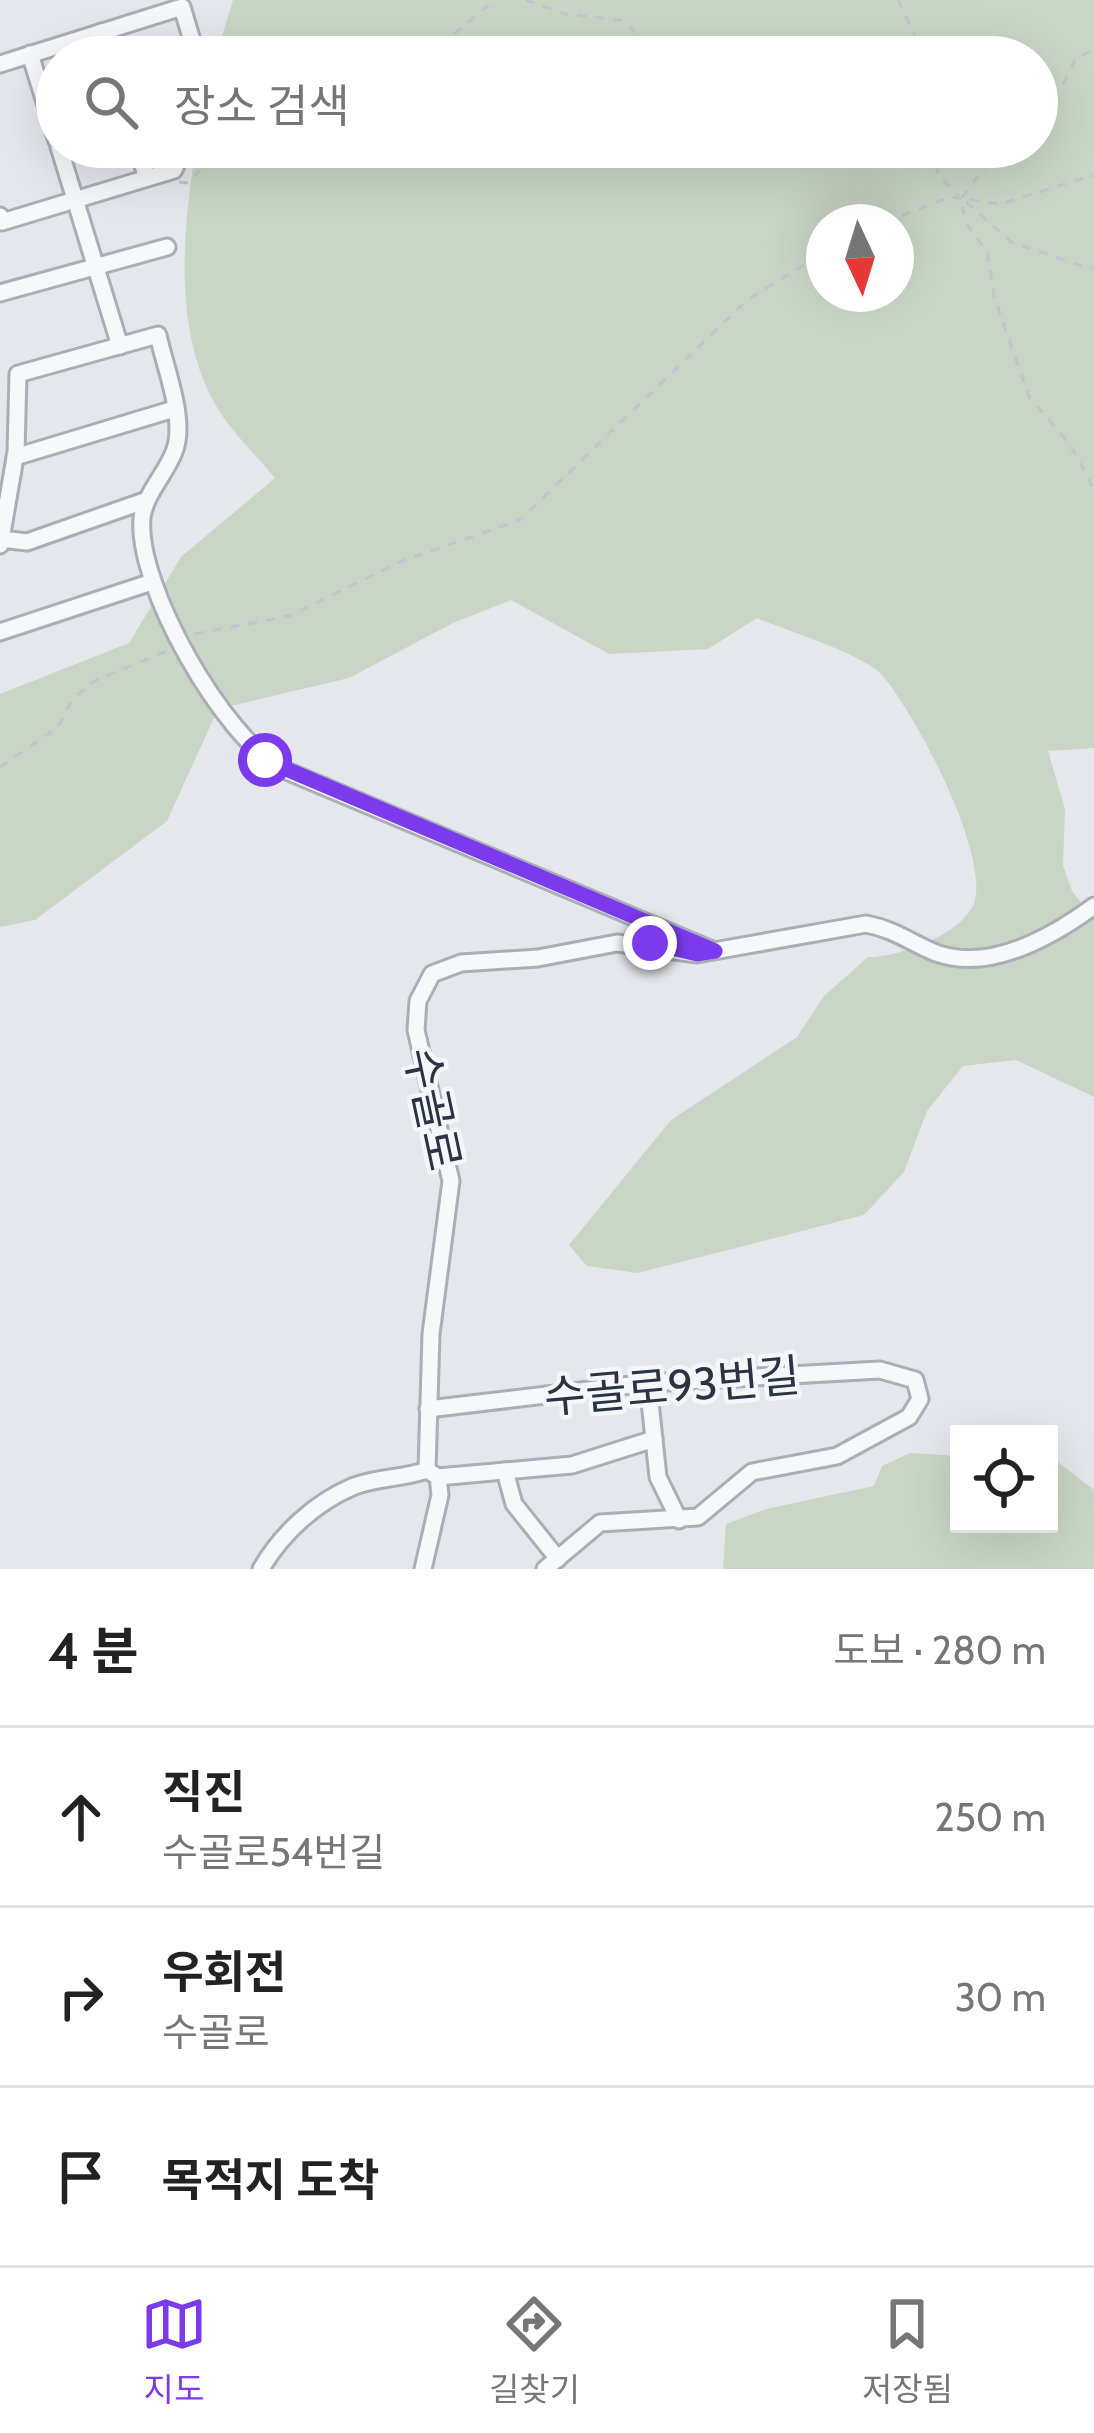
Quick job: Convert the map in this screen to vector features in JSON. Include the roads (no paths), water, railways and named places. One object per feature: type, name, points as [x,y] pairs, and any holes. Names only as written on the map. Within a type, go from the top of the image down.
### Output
[{"type":"street","points":[[88,36],[182,7],[191,36]]},
{"type":"street","points":[[101,32],[102,36]]},
{"type":"street","points":[[0,64],[36,52]]},
{"type":"street","points":[[30,54],[36,73]]},
{"type":"street","points":[[65,168],[120,346]]},
{"type":"street","points":[[144,168],[147,178]]},
{"type":"street","points":[[1,219],[175,168]]},
{"type":"street","points":[[0,292],[167,247]]},
{"type":"street","points":[[147,500],[27,542],[1,542],[15,457],[18,374],[158,335],[177,445],[147,500],[142,519],[152,582],[179,645],[265,760],[715,951]]},
{"type":"street","points":[[15,457],[174,409]]},
{"type":"street","points":[[0,632],[152,582]]},
{"type":"street","name":"수골로","points":[[423,1569],[440,1495],[433,1474],[428,1409],[451,1180],[416,1030],[422,987],[432,974],[461,962],[538,958],[617,943],[650,943],[697,954],[866,924],[892,929],[939,954],[968,957],[1042,944],[1094,906]]},
{"type":"street","name":"수골로93번길","points":[[428,1409],[648,1383],[880,1370],[915,1380],[920,1399],[909,1417],[837,1456],[752,1472],[698,1517],[679,1520]]},
{"type":"street","points":[[505,1471],[514,1504],[552,1564],[600,1523],[679,1520],[658,1477],[648,1383]]},
{"type":"street","points":[[261,1569],[274,1546],[313,1509],[355,1485],[433,1474],[572,1465],[654,1439]]}]
